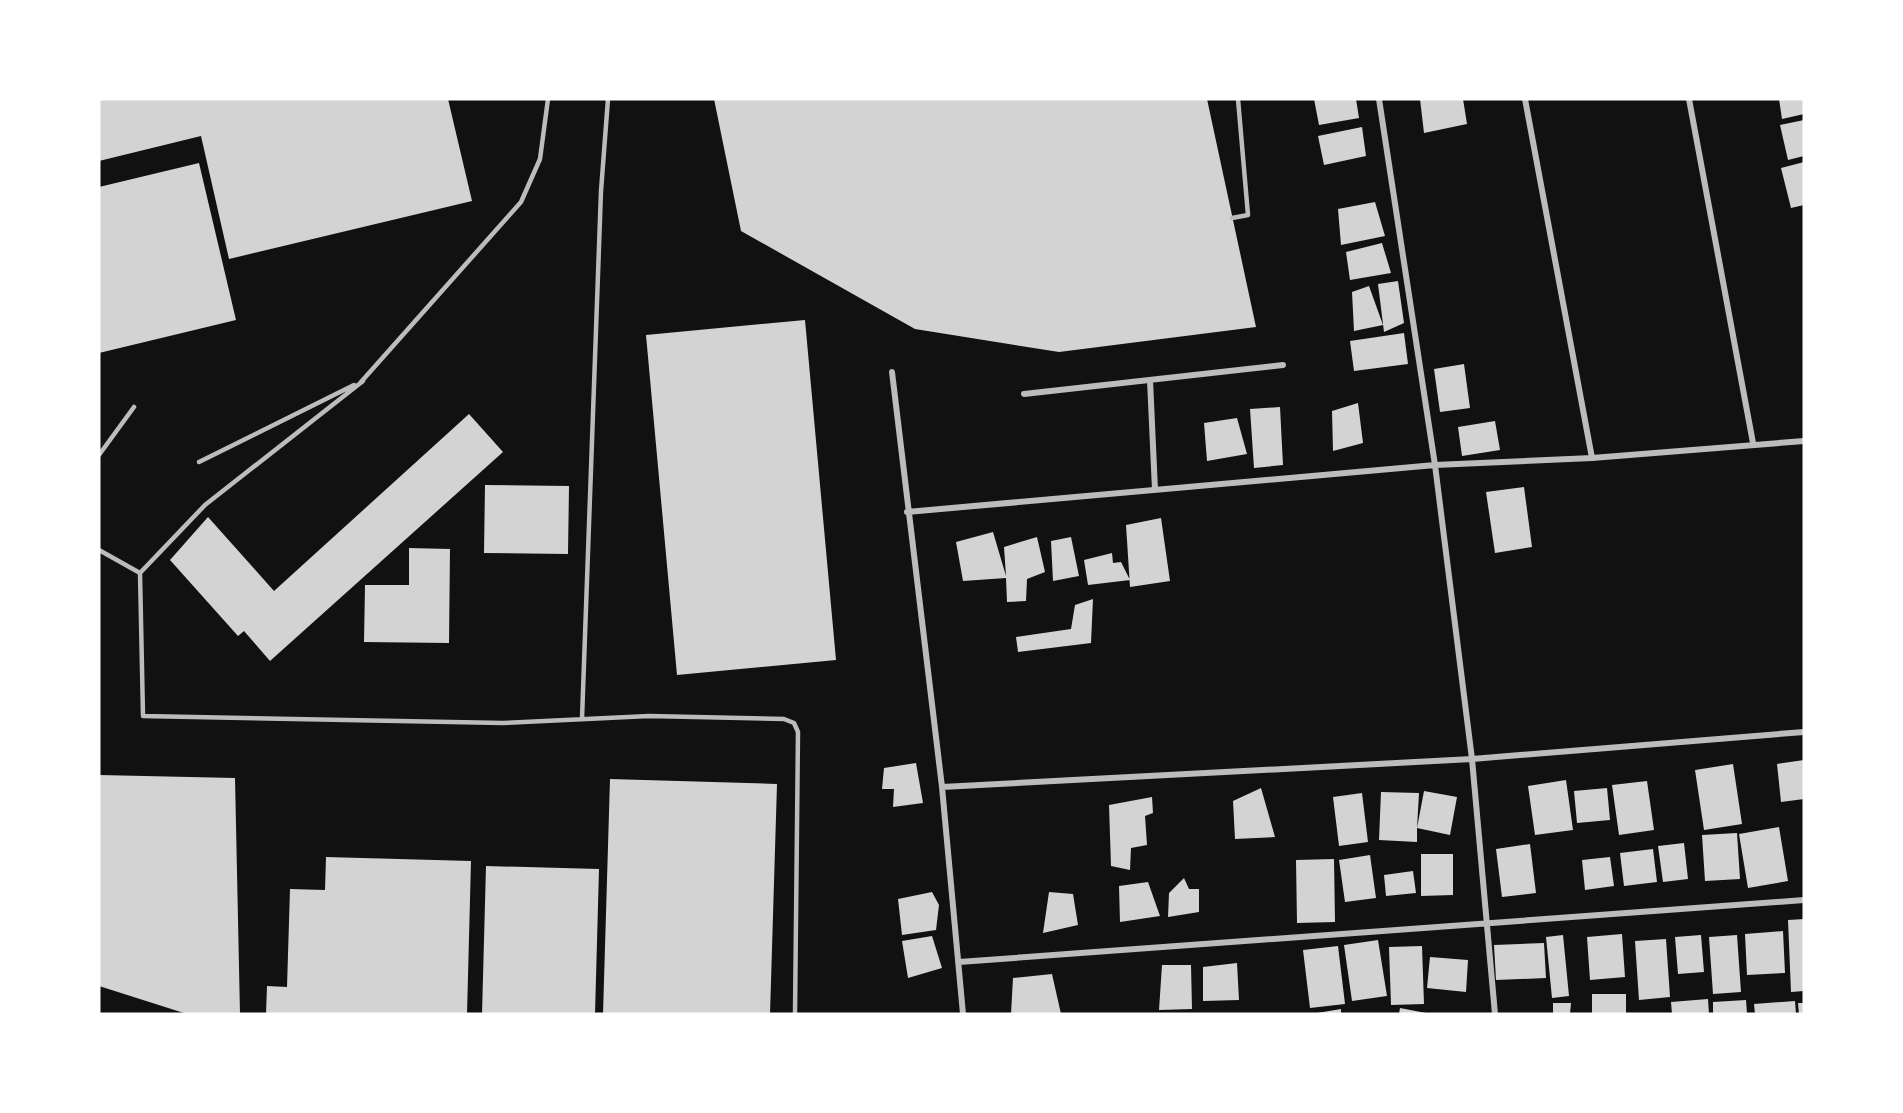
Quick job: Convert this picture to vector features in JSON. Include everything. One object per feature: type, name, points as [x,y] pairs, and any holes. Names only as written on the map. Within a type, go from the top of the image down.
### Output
[{"type":"street","points":[[1379,99],[1436,465],[1472,759],[1496,1014]]},
{"type":"street","points":[[1525,99],[1592,458]]},
{"type":"street","points":[[1689,99],[1754,443]]},
{"type":"street","points":[[1024,393],[1283,365]]},
{"type":"street","points":[[892,372],[907,512],[942,787],[963,1014]]},
{"type":"street","points":[[1150,380],[1155,489]]},
{"type":"street","points":[[907,512],[1436,465],[1592,458],[1754,443],[1804,441]]},
{"type":"street","points":[[942,787],[1472,759],[1804,732]]},
{"type":"street","points":[[959,962],[1804,900]]},
{"type":"lane","points":[[548,99],[540,159],[521,202],[363,381],[206,505],[140,573],[143,716],[502,723],[660,716],[784,719],[794,723],[798,732],[795,1014]]},
{"type":"lane","points":[[582,719],[601,191],[608,99]]},
{"type":"lane","points":[[1232,218],[1248,215],[1238,99]]},
{"type":"lane","points":[[199,462],[363,381]]},
{"type":"lane","points":[[99,454],[134,407]]},
{"type":"lane","points":[[99,550],[140,573]]},
{"type":"building","points":[[99,99],[448,99],[472,201],[229,259],[201,136],[99,161]]},
{"type":"building","points":[[714,99],[1207,99],[1256,327],[1059,352],[915,329],[741,231]]},
{"type":"building","points":[[1314,99],[1356,99],[1359,118],[1319,125]]},
{"type":"building","points":[[1420,99],[1463,99],[1467,124],[1424,133]]},
{"type":"building","points":[[1779,99],[1804,99],[1804,114],[1782,119]]},
{"type":"building","points":[[1804,120],[1804,156],[1788,160],[1780,125]]},
{"type":"building","points":[[1362,127],[1366,156],[1324,165],[1318,136]]},
{"type":"building","points":[[1804,162],[1804,205],[1791,208],[1781,168]]},
{"type":"building","points":[[199,163],[236,320],[99,353],[99,187]]},
{"type":"building","points":[[1375,202],[1385,236],[1341,245],[1338,209]]},
{"type":"building","points":[[1382,243],[1391,273],[1350,280],[1346,252]]},
{"type":"building","points":[[1398,281],[1404,323],[1384,332],[1378,284]]},
{"type":"building","points":[[1369,286],[1383,325],[1354,331],[1352,292]]},
{"type":"building","points":[[805,320],[836,660],[677,675],[646,335]]},
{"type":"building","points":[[1404,333],[1408,364],[1354,371],[1350,341]]},
{"type":"building","points":[[1464,364],[1470,408],[1440,412],[1434,369]]},
{"type":"building","points":[[1358,403],[1363,443],[1333,451],[1332,411]]},
{"type":"building","points":[[1280,407],[1283,465],[1254,468],[1250,409]]},
{"type":"building","points":[[469,414],[503,452],[270,661],[244,631],[238,636],[170,560],[208,517],[274,591]]},
{"type":"building","points":[[1237,418],[1247,454],[1207,461],[1204,423]]},
{"type":"building","points":[[1495,421],[1500,450],[1462,456],[1458,427]]},
{"type":"building","points":[[485,485],[569,486],[568,554],[484,553]]},
{"type":"building","points":[[1524,487],[1532,547],[1495,553],[1486,492]]},
{"type":"building","points":[[1161,518],[1170,581],[1130,587],[1126,525]]},
{"type":"building","points":[[993,532],[1006,576],[1004,547],[1037,537],[1045,572],[1027,579],[1026,601],[1007,602],[1006,578],[963,581],[956,542]]},
{"type":"building","points":[[1071,537],[1079,576],[1053,581],[1051,541]]},
{"type":"building","points":[[409,548],[450,549],[449,643],[364,642],[365,585],[409,585]]},
{"type":"building","points":[[1112,553],[1113,563],[1121,562],[1130,580],[1088,585],[1084,560]]},
{"type":"building","points":[[1093,599],[1091,643],[1018,652],[1016,637],[1071,629],[1075,605]]},
{"type":"building","points":[[1804,760],[1804,799],[1781,802],[1777,764]]},
{"type":"building","points":[[916,763],[923,803],[893,807],[894,789],[882,789],[884,768]]},
{"type":"building","points":[[1733,764],[1742,824],[1704,830],[1695,770]]},
{"type":"building","points":[[99,775],[235,778],[240,1014],[187,1014],[99,986]]},
{"type":"building","points":[[610,779],[777,784],[770,1014],[603,1014]]},
{"type":"building","points":[[1566,780],[1573,830],[1535,835],[1528,786]]},
{"type":"building","points":[[1647,781],[1654,830],[1619,835],[1612,785]]},
{"type":"building","points":[[1261,788],[1275,837],[1235,839],[1233,801]]},
{"type":"building","points":[[1607,788],[1610,820],[1577,823],[1574,791]]},
{"type":"building","points":[[1424,791],[1457,797],[1450,835],[1417,828]]},
{"type":"building","points":[[1381,792],[1419,793],[1417,842],[1379,840]]},
{"type":"building","points":[[1362,793],[1368,842],[1339,846],[1333,797]]},
{"type":"building","points":[[1152,797],[1153,813],[1145,816],[1147,845],[1131,848],[1130,870],[1111,866],[1109,805]]},
{"type":"building","points":[[1779,827],[1788,881],[1748,888],[1739,834]]},
{"type":"building","points":[[1737,833],[1740,879],[1705,881],[1702,835]]},
{"type":"building","points":[[1684,843],[1688,879],[1663,882],[1658,846]]},
{"type":"building","points":[[1530,844],[1536,893],[1502,897],[1496,849]]},
{"type":"building","points":[[1653,849],[1657,882],[1624,886],[1620,853]]},
{"type":"building","points":[[1421,854],[1453,854],[1453,895],[1421,896]]},
{"type":"building","points":[[1370,855],[1376,898],[1345,902],[1339,860]]},
{"type":"building","points":[[326,857],[471,861],[467,1014],[266,1014],[267,986],[287,987],[290,889],[325,890]]},
{"type":"building","points":[[1610,857],[1614,886],[1585,890],[1582,860]]},
{"type":"building","points":[[1334,859],[1335,922],[1297,923],[1296,860]]},
{"type":"building","points":[[486,866],[599,869],[595,1014],[482,1014]]},
{"type":"building","points":[[1413,871],[1416,893],[1386,896],[1384,875]]},
{"type":"building","points":[[1184,878],[1189,889],[1199,889],[1199,912],[1168,917],[1169,893]]},
{"type":"building","points":[[1148,882],[1160,916],[1120,922],[1119,886]]},
{"type":"building","points":[[932,892],[939,905],[936,930],[902,935],[898,899]]},
{"type":"building","points":[[1049,892],[1073,894],[1078,925],[1043,933]]},
{"type":"building","points":[[1804,919],[1804,991],[1791,992],[1788,920]]},
{"type":"building","points":[[1783,931],[1785,973],[1747,975],[1745,934]]},
{"type":"building","points":[[1622,934],[1625,977],[1590,980],[1587,937]]},
{"type":"building","points":[[1563,935],[1569,996],[1552,998],[1546,937]]},
{"type":"building","points":[[1701,935],[1704,972],[1678,974],[1675,937]]},
{"type":"building","points":[[1737,935],[1741,992],[1713,994],[1709,937]]},
{"type":"building","points":[[932,936],[942,968],[908,978],[902,941]]},
{"type":"building","points":[[1666,939],[1670,997],[1639,1000],[1635,941]]},
{"type":"building","points":[[1378,940],[1387,996],[1352,1001],[1344,945]]},
{"type":"building","points":[[1544,943],[1546,978],[1496,980],[1494,945]]},
{"type":"building","points":[[1338,946],[1345,1004],[1310,1008],[1303,950]]},
{"type":"building","points":[[1422,946],[1424,1004],[1391,1005],[1389,947]]},
{"type":"building","points":[[1430,957],[1468,960],[1466,992],[1427,988]]},
{"type":"building","points":[[1237,963],[1239,1000],[1203,1001],[1203,967]]},
{"type":"building","points":[[1162,965],[1191,965],[1192,1009],[1159,1010]]},
{"type":"building","points":[[1052,974],[1061,1014],[1011,1014],[1013,978]]},
{"type":"building","points":[[1592,994],[1626,994],[1626,1014],[1592,1014]]},
{"type":"building","points":[[1708,999],[1709,1014],[1672,1014],[1671,1002]]},
{"type":"building","points":[[1746,1000],[1747,1014],[1713,1014],[1713,1002]]},
{"type":"building","points":[[1795,1001],[1796,1014],[1755,1014],[1754,1004]]},
{"type":"building","points":[[1553,1003],[1571,1003],[1570,1014],[1553,1014]]},
{"type":"building","points":[[1798,1003],[1804,1003],[1804,1014],[1799,1014]]},
{"type":"building","points":[[1400,1008],[1426,1013],[1426,1014],[1399,1014]]},
{"type":"building","points":[[1341,1009],[1341,1014],[1317,1014],[1317,1013]]}]
